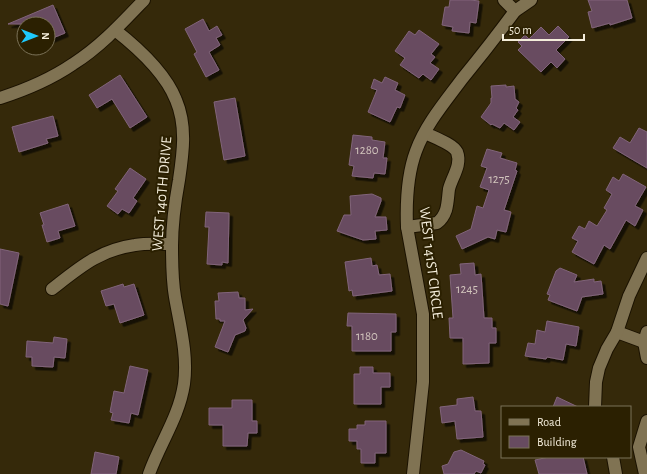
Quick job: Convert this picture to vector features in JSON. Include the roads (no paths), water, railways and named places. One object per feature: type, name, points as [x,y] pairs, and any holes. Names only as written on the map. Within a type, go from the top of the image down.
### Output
[{"type":"street","points":[[0,98],[13,94],[54,76],[74,64],[114,30],[144,0]]},
{"type":"street","points":[[504,0],[515,11]]},
{"type":"street","name":"WEST 141ST CIRCLE","points":[[413,474],[423,382],[423,314],[407,227],[409,182],[416,151],[436,113],[515,11],[531,0]]},
{"type":"street","name":"WEST 140TH DRIVE","points":[[114,30],[131,43],[165,80],[176,100],[181,117],[183,133],[183,150],[174,210],[172,269],[183,340],[185,361],[184,383],[176,415],[158,452],[150,474]]},
{"type":"street","points":[[407,227],[437,222],[440,220],[446,210],[450,187],[457,168],[457,153],[452,146],[425,133]]},
{"type":"street","points":[[52,289],[84,264],[100,255],[118,248],[136,245],[172,244]]},
{"type":"street","points":[[595,406],[596,382],[599,368],[607,349],[617,332],[629,296],[647,258]]},
{"type":"street","points":[[617,332],[645,337],[647,358]]},
{"type":"street","points":[[645,474],[635,452],[640,447],[647,421]]},
{"type":"street","points":[[613,458],[616,474]]}]
